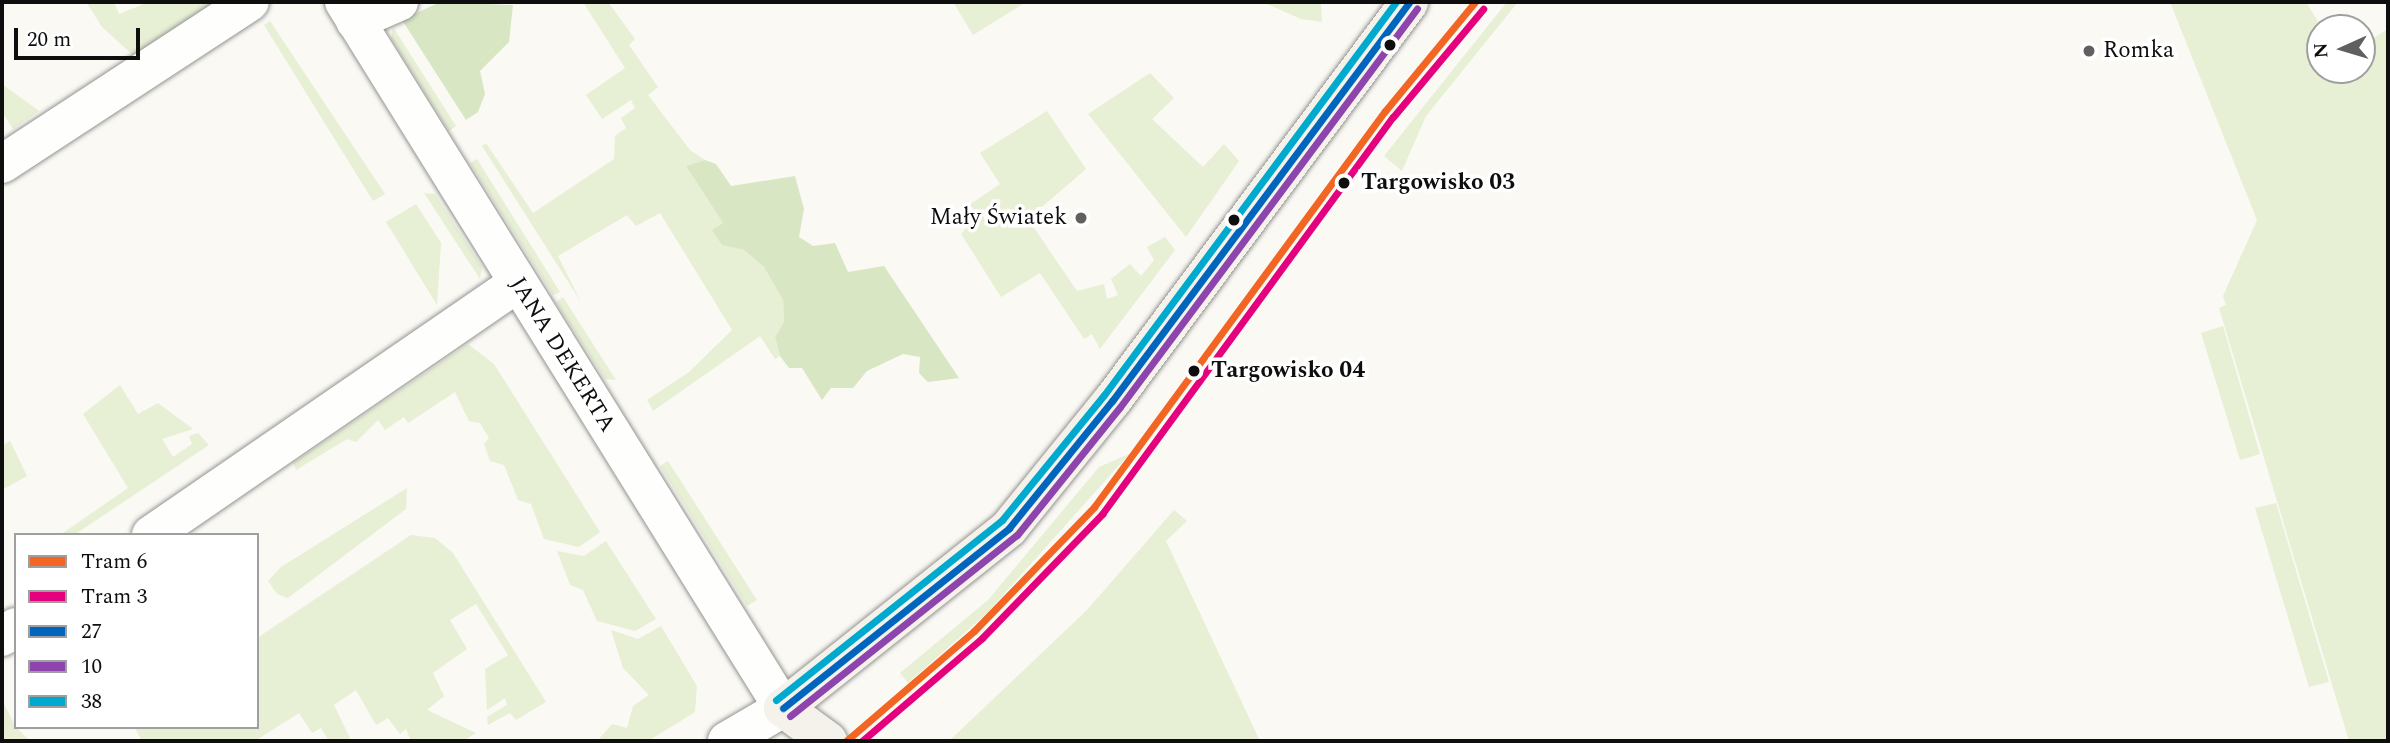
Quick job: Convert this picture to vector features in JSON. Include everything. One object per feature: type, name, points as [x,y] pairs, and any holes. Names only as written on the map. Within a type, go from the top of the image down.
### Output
[{"type":"street","points":[[2,164],[250,2]]},
{"type":"street","points":[[349,12],[399,2]]},
{"type":"street","points":[[727,741],[785,724],[1009,528],[1112,401],[1409,2]]},
{"type":"street","name":"JANA DEKERTA","points":[[349,12],[785,724],[828,741]]},
{"type":"street","points":[[154,533],[516,284]]},
{"type":"green space","points":[[86,2],[114,2],[119,14],[149,2],[217,2],[134,56],[102,27]]},
{"type":"green space","points":[[440,2],[513,5],[509,42],[480,71],[485,94],[478,112],[466,120],[402,20]]},
{"type":"green space","points":[[583,2],[608,2],[635,39],[629,45],[658,87],[648,95],[690,150],[705,160],[686,166],[723,223],[713,230],[722,245],[744,250],[764,267],[783,300],[784,322],[775,337],[780,356],[775,359],[760,336],[653,411],[647,400],[689,372],[732,330],[660,213],[636,226],[627,215],[558,256],[581,302],[482,146],[486,143],[533,213],[614,159],[615,136],[626,128],[621,118],[635,108],[631,100],[602,119],[586,95],[625,68]]},
{"type":"green space","points":[[953,2],[1026,2],[973,35]]},
{"type":"green space","points":[[1263,2],[1321,2],[1322,22],[1301,19]]},
{"type":"green space","points":[[1507,2],[1518,2],[1426,116],[1402,171],[1384,156]]},
{"type":"green space","points":[[2170,2],[2306,2],[2313,14],[2306,14],[2306,84],[2376,84],[2376,36],[2388,29],[2388,741],[2349,741],[2219,308],[2226,305],[2223,296],[2257,220]]},
{"type":"green space","points":[[270,21],[385,194],[373,201],[264,25]]},
{"type":"green space","points":[[393,27],[456,126],[449,131],[391,38]]},
{"type":"green space","points":[[1150,73],[1174,98],[1152,119],[1203,167],[1224,144],[1239,161],[1186,237],[1088,114]]},
{"type":"green space","points":[[2,84],[39,111],[13,129],[2,112]]},
{"type":"green space","points":[[1047,111],[1086,169],[1028,219],[1077,291],[1104,284],[1107,299],[1118,295],[1111,279],[1130,264],[1141,276],[1154,260],[1147,247],[1165,237],[1175,250],[1100,349],[1092,334],[1084,339],[1040,273],[1001,297],[961,234],[971,223],[963,209],[1000,184],[980,153]]},
{"type":"green space","points":[[477,159],[560,292],[553,295],[470,163]]},
{"type":"green space","points":[[705,160],[716,164],[731,186],[795,176],[804,209],[799,237],[813,246],[835,243],[848,272],[884,266],[959,378],[928,382],[919,373],[920,357],[903,354],[867,371],[853,388],[831,388],[822,400],[802,368],[789,368],[780,356],[775,337],[784,322],[783,300],[764,267],[744,250],[722,245],[712,230],[723,223],[686,166]]},
{"type":"green space","points":[[424,193],[435,194],[482,267],[480,279]]},
{"type":"green space","points":[[416,204],[441,243],[437,305],[386,222]]},
{"type":"green space","points":[[563,297],[616,380],[605,379],[556,302]]},
{"type":"green space","points":[[2223,326],[2260,454],[2240,460],[2201,333]]},
{"type":"green space","points":[[468,344],[494,364],[600,532],[579,547],[544,539],[531,504],[518,500],[504,465],[490,461],[484,444],[489,438],[480,423],[469,421],[455,392],[408,423],[404,417],[385,430],[378,420],[356,442],[347,439],[296,470],[293,463]]},
{"type":"green space","points":[[120,385],[138,414],[158,403],[193,429],[162,439],[173,457],[192,444],[189,436],[198,433],[209,445],[77,533],[63,533],[128,488],[83,414]]},
{"type":"green space","points":[[10,441],[27,476],[2,490],[2,446]]},
{"type":"green space","points":[[1129,454],[987,613],[908,683],[900,673],[988,600],[1099,467]]},
{"type":"green space","points":[[668,461],[757,600],[747,606],[660,466]]},
{"type":"green space","points":[[407,488],[406,509],[288,598],[277,594],[268,581],[281,567]]},
{"type":"green space","points":[[2276,503],[2329,682],[2309,687],[2255,508]]},
{"type":"green space","points":[[1174,510],[1187,521],[1166,541],[1260,741],[949,741],[1087,610]]},
{"type":"green space","points":[[411,535],[435,538],[453,553],[546,702],[516,720],[510,713],[488,725],[487,717],[507,705],[505,698],[487,710],[485,669],[508,655],[476,604],[450,620],[467,649],[433,673],[444,696],[427,710],[476,733],[463,741],[411,741],[406,729],[400,734],[388,718],[376,725],[356,690],[334,705],[350,738],[345,741],[329,741],[321,728],[312,733],[299,713],[255,741],[142,741],[135,729],[259,729],[259,637]]},
{"type":"green space","points":[[606,541],[656,619],[635,631],[597,621],[583,590],[570,585],[557,551],[584,556]]},
{"type":"green space","points":[[661,626],[697,686],[695,712],[648,741],[597,741],[612,724],[627,728],[633,706],[649,695],[623,668],[611,630],[638,639]]},
{"type":"green space","points":[[2,700],[14,723],[14,729],[18,729],[30,741],[2,741]]},
{"type":"tram line","name":"6","points":[[846,741],[974,631],[1094,507],[1385,111],[1475,2]]},
{"type":"tram line","name":"3","points":[[862,741],[982,638],[1102,514],[1393,117],[1483,9]]},
{"type":"transit line","name":"38","points":[[776,700],[1002,520],[1104,395],[1396,2]]},
{"type":"transit line","name":"27","points":[[783,708],[1009,528],[1112,401],[1409,2]]},
{"type":"transit line","name":"10","points":[[790,716],[1017,535],[1120,407],[1417,8]]},
{"type":"place","name":"Romka","points":[[2089,51]]},
{"type":"place","name":"Targowisko 03","points":[[1344,183]]},
{"type":"place","name":"Mały Światek","points":[[1081,218]]},
{"type":"place","name":"Targowisko 04","points":[[1194,371]]}]
